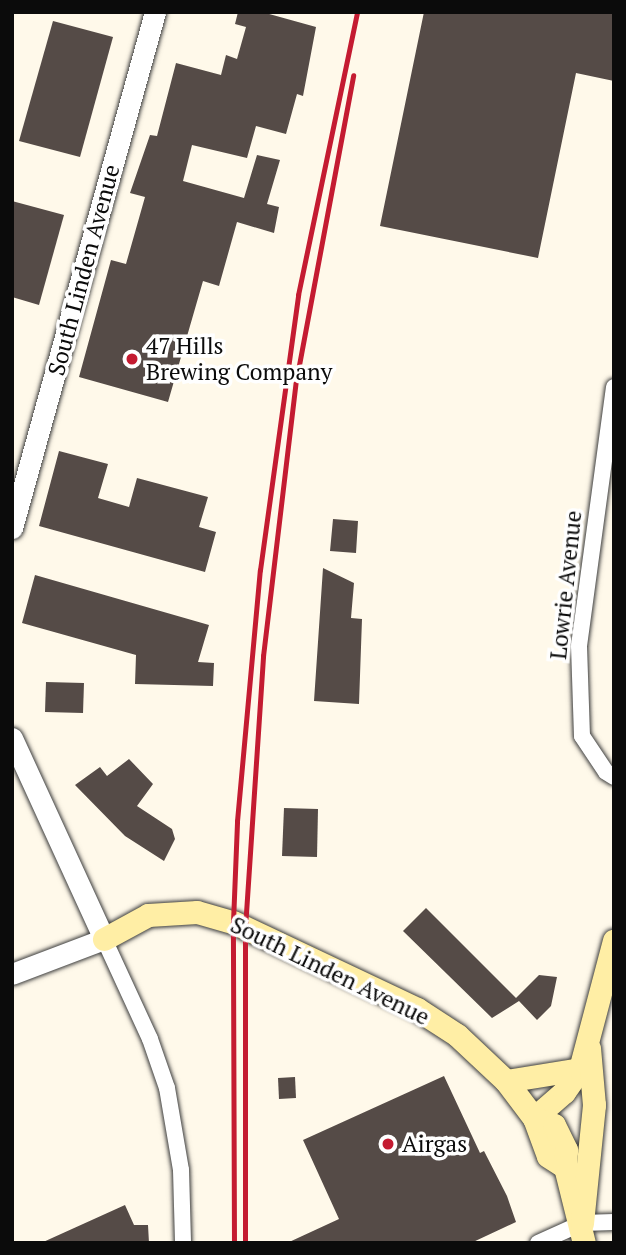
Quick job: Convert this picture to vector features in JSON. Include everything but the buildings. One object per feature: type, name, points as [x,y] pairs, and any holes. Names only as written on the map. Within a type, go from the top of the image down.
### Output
[{"type":"main road","name":"South Linden Avenue","points":[[104,939],[148,915],[197,912],[233,922],[417,1009],[457,1035],[506,1081],[534,1118],[548,1156],[565,1167],[583,1233]]},
{"type":"main road","points":[[534,1118],[564,1092],[580,1069],[589,1045],[614,940]]},
{"type":"main road","points":[[583,1233],[594,1105],[589,1045]]},
{"type":"main road","points":[[506,1081],[580,1069]]},
{"type":"street","name":"South Linden Avenue","points":[[12,528],[155,12]]},
{"type":"street","name":"Lowrie Avenue","points":[[614,387],[579,646],[582,736],[606,772],[614,777]]},
{"type":"street","points":[[12,738],[150,1039],[167,1088],[181,1170],[183,1243]]},
{"type":"street","points":[[12,974],[104,939]]},
{"type":"street","points":[[538,1243],[583,1233],[614,1222]]},
{"type":"railway","points":[[234,1243],[233,922],[237,821],[260,570],[298,295],[357,12]]},
{"type":"railway","points":[[245,1243],[245,928],[263,656],[296,381],[353,75]]},
{"type":"place","name":"47 Hills Brewing Company","points":[[132,359]]},
{"type":"place","name":"Airgas","points":[[388,1144]]}]
